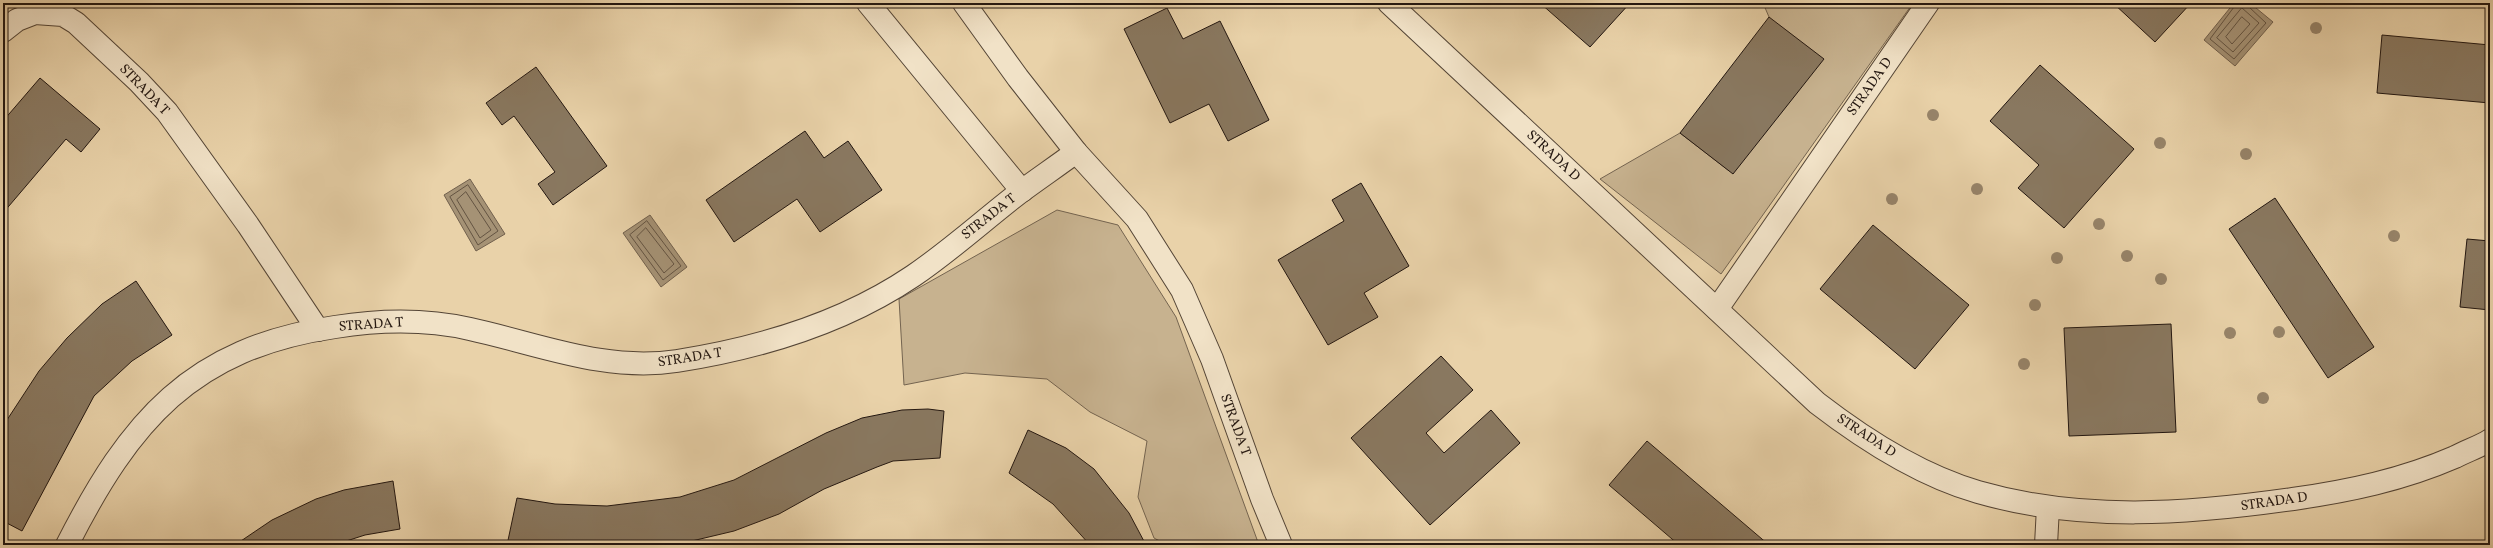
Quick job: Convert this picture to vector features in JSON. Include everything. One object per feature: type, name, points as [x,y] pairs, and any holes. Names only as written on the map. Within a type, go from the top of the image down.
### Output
[{"type":"street","name":"STRADA T","points":[[868,3],[1022,191]]},
{"type":"street","name":"STRADA T","points":[[964,3],[1018,78],[1076,152],[1137,219],[1182,290],[1212,359],[1262,499],[1281,545]]},
{"type":"street","name":"STRADA D","points":[[1389,3],[1817,403],[1852,430],[1890,453],[1978,492],[2048,507],[2106,513],[2165,513],[2233,508],[2316,496],[2398,479],[2432,467],[2490,440]]},
{"type":"street","name":"STRADA D","points":[[1717,309],[1928,3]]},
{"type":"street","name":"STRADA T","points":[[3,31],[17,20],[36,13],[63,15],[76,23],[140,82],[167,112],[248,225],[318,330]]},
{"type":"street","name":"STRADA T","points":[[66,545],[94,492],[138,429],[162,404],[195,378],[222,361],[284,337],[318,330],[362,324],[433,323],[469,328],[577,357],[613,363],[655,364],[724,352],[777,339],[815,327],[863,305],[912,276],[1022,191],[1076,152]]},
{"type":"street","points":[[2046,545],[2048,507]]},
{"type":"shaded area","points":[[1763,3],[1913,3],[1721,274],[1600,179],[1680,133],[1728,170],[1769,17]]},
{"type":"shaded area","points":[[1057,210],[1118,225],[1176,317],[1259,545],[1167,545],[1154,538],[1138,497],[1147,441],[1090,412],[1047,379],[965,373],[904,385],[899,299]]},
{"type":"water","points":[[2234,3],[2250,3],[2273,22],[2235,66],[2204,40]]},
{"type":"water","points":[[470,179],[505,234],[476,251],[444,195]]},
{"type":"water","points":[[650,215],[687,267],[661,287],[623,233]]},
{"type":"building","points":[[1540,3],[1630,3],[1590,47]]},
{"type":"building","points":[[2113,3],[2191,3],[2155,42]]},
{"type":"building","points":[[1167,8],[1183,39],[1220,21],[1269,120],[1228,141],[1209,104],[1170,123],[1124,29]]},
{"type":"building","points":[[1769,17],[1824,59],[1733,174],[1680,133]]},
{"type":"building","points":[[2382,35],[2490,45],[2490,103],[2377,93]]},
{"type":"building","points":[[2040,65],[2134,149],[2064,228],[2018,188],[2039,165],[1990,121]]},
{"type":"building","points":[[536,67],[607,166],[553,205],[538,184],[555,172],[514,116],[502,125],[486,103]]},
{"type":"building","points":[[40,78],[100,129],[81,152],[66,139],[3,213],[3,121]]},
{"type":"building","points":[[805,131],[824,158],[848,141],[882,190],[820,232],[797,199],[734,242],[706,200]]},
{"type":"building","points":[[1361,183],[1409,266],[1364,293],[1378,317],[1328,345],[1278,260],[1344,221],[1332,200]]},
{"type":"building","points":[[2275,198],[2374,347],[2328,378],[2229,229]]},
{"type":"building","points":[[1873,225],[1969,305],[1915,369],[1820,289]]},
{"type":"building","points":[[2467,239],[2490,241],[2490,310],[2460,307]]},
{"type":"building","points":[[136,281],[172,335],[132,361],[94,396],[22,531],[3,521],[3,426],[39,371],[67,338],[102,304]]},
{"type":"building","points":[[2171,324],[2176,432],[2069,436],[2064,328]]},
{"type":"building","points":[[1441,356],[1473,390],[1426,433],[1444,453],[1491,410],[1520,443],[1430,525],[1351,438]]},
{"type":"building","points":[[928,409],[944,411],[940,458],[893,461],[824,489],[779,514],[734,531],[675,545],[507,545],[517,498],[555,504],[607,506],[680,497],[734,480],[826,433],[862,418],[902,410]]},
{"type":"building","points":[[1028,430],[1066,448],[1094,469],[1129,513],[1146,545],[1090,545],[1053,504],[1009,473]]},
{"type":"building","points":[[1647,441],[1769,545],[1679,545],[1609,485]]},
{"type":"building","points":[[393,481],[400,529],[365,535],[334,545],[235,545],[272,520],[316,499],[344,490]]}]
